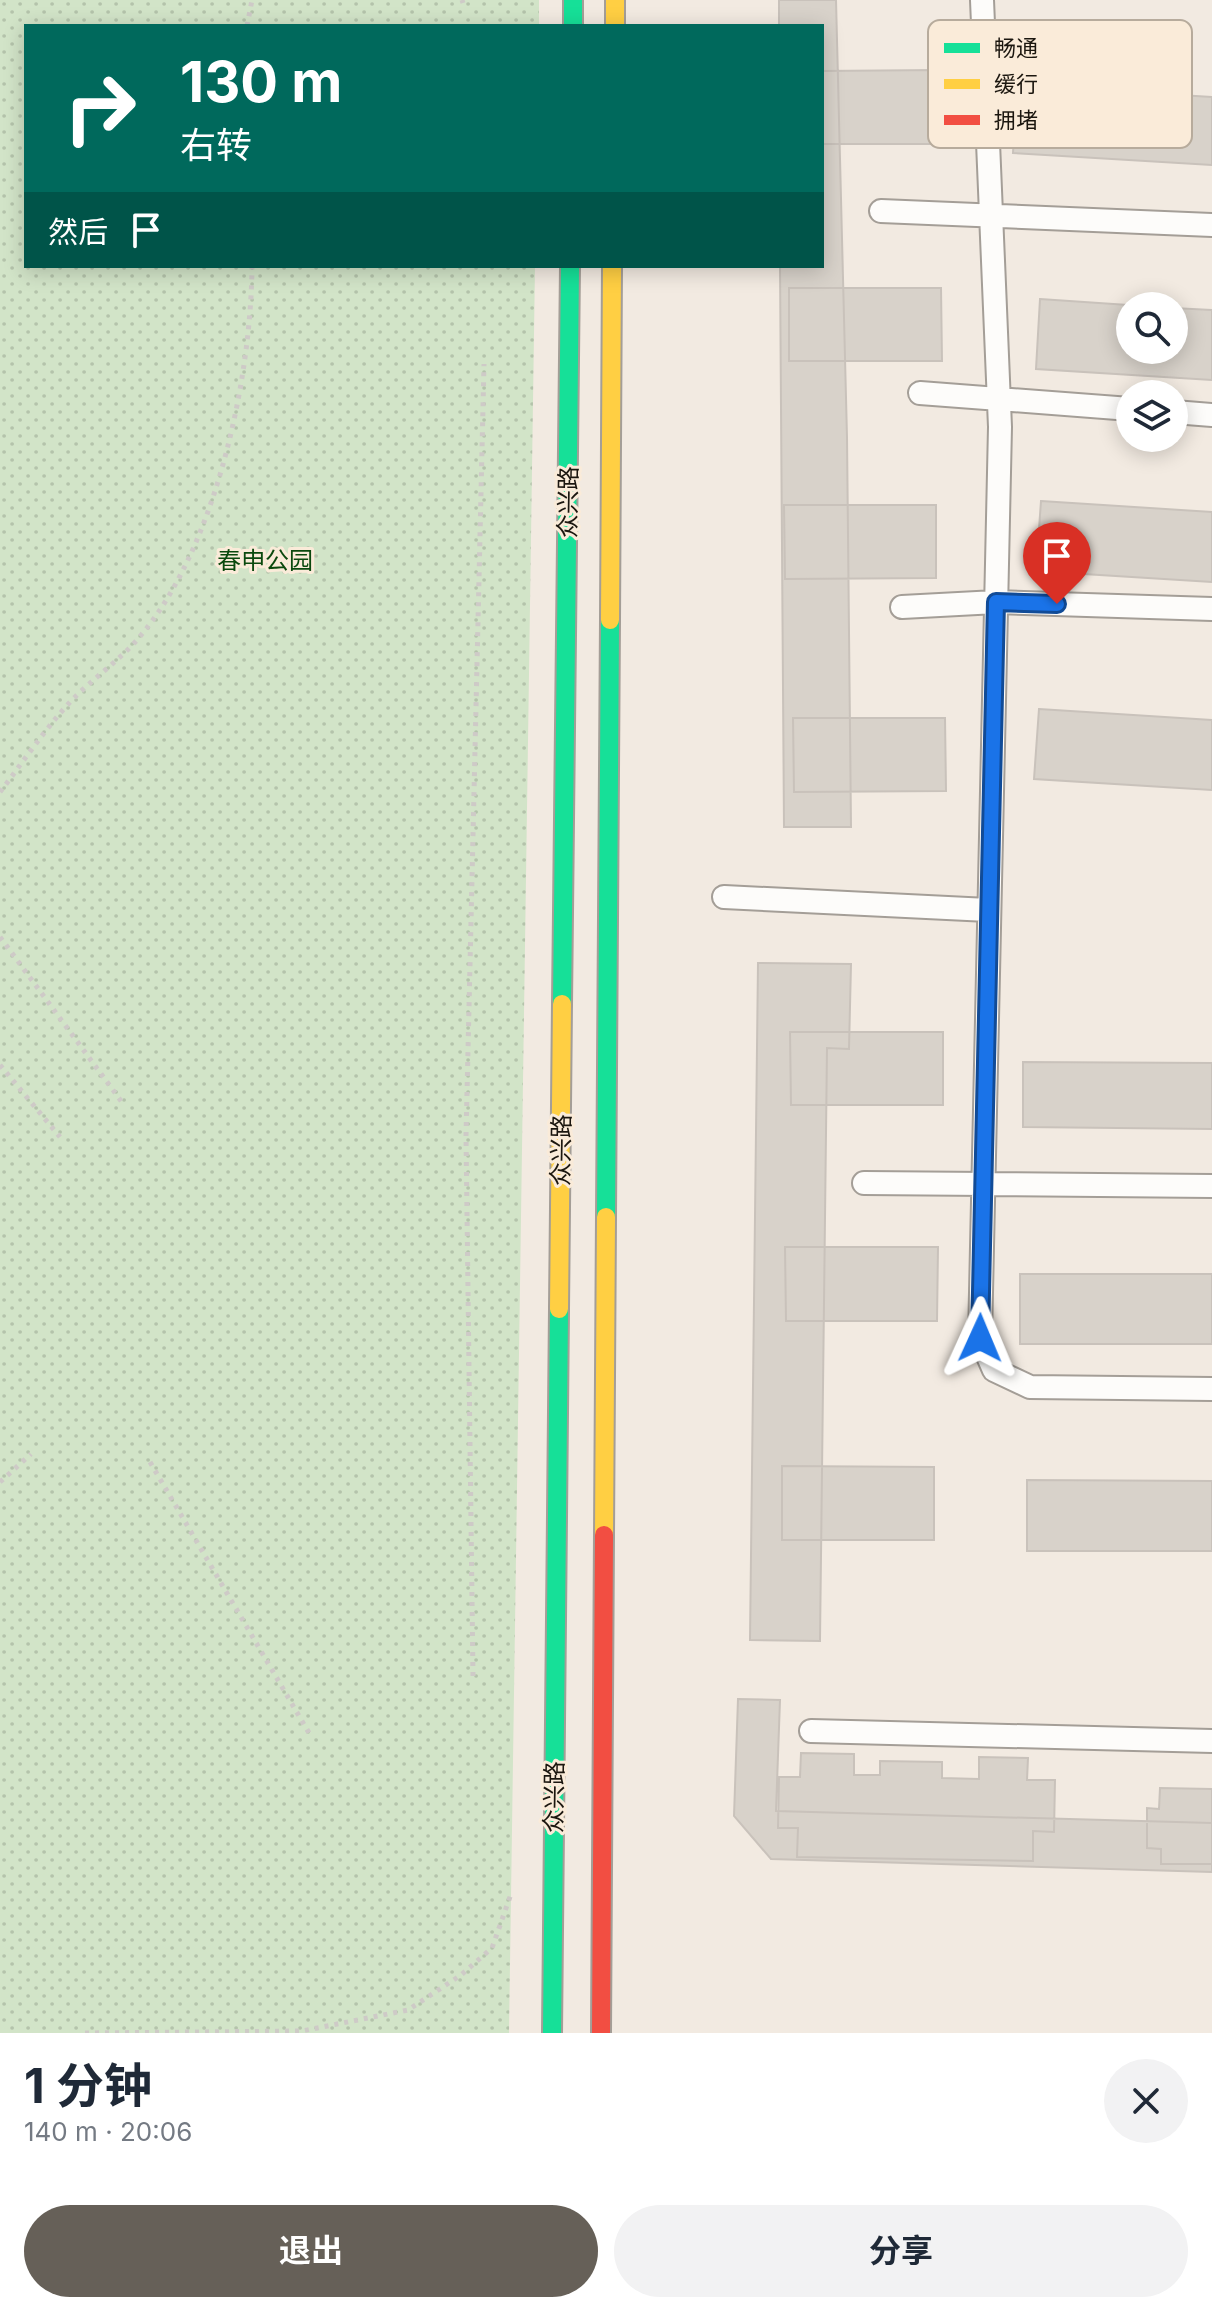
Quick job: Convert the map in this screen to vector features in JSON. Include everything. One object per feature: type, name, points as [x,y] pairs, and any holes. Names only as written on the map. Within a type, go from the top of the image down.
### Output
[{"type":"street","points":[[573,0],[573,24]]},
{"type":"street","points":[[615,0],[615,24]]},
{"type":"street","name":"众兴路","points":[[552,2033],[570,268]]},
{"type":"street","name":"众兴路","points":[[601,2033],[612,268]]},
{"type":"lane","points":[[982,0],[983,20]]},
{"type":"lane","points":[[988,148],[1000,427],[980,1338],[994,1370],[1030,1387],[1212,1389]]},
{"type":"lane","points":[[881,211],[1212,225]]},
{"type":"lane","points":[[920,393],[1116,408]]},
{"type":"lane","points":[[1188,413],[1212,415]]},
{"type":"lane","points":[[902,607],[996,602],[1212,609]]},
{"type":"lane","points":[[724,897],[988,910]]},
{"type":"lane","points":[[864,1183],[1212,1186]]},
{"type":"lane","points":[[811,1731],[1212,1741]]},
{"type":"path","points":[[247,24],[252,0]]},
{"type":"path","points":[[0,792],[70,702],[141,636],[179,579],[205,523],[239,398],[252,268]]},
{"type":"path","points":[[473,1676],[466,1136],[484,364]]},
{"type":"path","points":[[0,937],[124,1105]]},
{"type":"path","points":[[0,1065],[60,1137]]},
{"type":"path","points":[[0,1482],[31,1454]]},
{"type":"path","points":[[150,1462],[309,1733]]},
{"type":"path","points":[[85,2033],[302,2031],[408,2010],[461,1975],[492,1948],[514,1882]]},
{"type":"green space","name":"春申公园","points":[[0,0],[539,0],[539,24],[24,24],[24,268],[535,268],[509,2033],[0,2033]]},
{"type":"building","points":[[779,0],[836,0],[847,437],[851,827],[784,827],[780,268],[824,268],[824,24],[779,24]]},
{"type":"building","points":[[928,70],[928,144],[824,144],[824,71]]},
{"type":"building","points":[[1192,96],[1212,97],[1212,165],[1013,153],[1013,148],[1192,148]]},
{"type":"building","points":[[789,288],[941,288],[942,361],[789,361]]},
{"type":"building","points":[[1040,299],[1116,304],[1116,364],[1188,364],[1188,309],[1212,310],[1212,380],[1036,369]]},
{"type":"building","points":[[1041,501],[1212,512],[1212,582],[1036,571]]},
{"type":"building","points":[[784,505],[936,505],[936,578],[785,579]]},
{"type":"building","points":[[1039,709],[1212,720],[1212,790],[1034,779]]},
{"type":"building","points":[[793,718],[945,718],[946,791],[794,792]]},
{"type":"building","points":[[758,963],[851,964],[849,1049],[827,1048],[820,1641],[750,1640]]},
{"type":"building","points":[[790,1032],[943,1032],[943,1105],[791,1105]]},
{"type":"building","points":[[1023,1062],[1212,1063],[1212,1129],[1023,1127]]},
{"type":"building","points":[[785,1247],[938,1247],[937,1321],[786,1321]]},
{"type":"building","points":[[1020,1274],[1212,1274],[1212,1344],[1020,1344]]},
{"type":"building","points":[[782,1466],[934,1467],[934,1540],[782,1540]]},
{"type":"building","points":[[1027,1480],[1212,1481],[1212,1551],[1027,1551]]},
{"type":"building","points":[[738,1699],[780,1700],[776,1811],[1212,1823],[1212,1872],[771,1859],[734,1816]]},
{"type":"building","points":[[801,1753],[854,1754],[854,1775],[880,1775],[880,1761],[942,1762],[942,1778],[979,1779],[979,1757],[1028,1758],[1027,1780],[1055,1780],[1054,1832],[1033,1831],[1033,1861],[797,1857],[798,1828],[778,1828],[779,1777],[800,1777]]},
{"type":"building","points":[[1160,1788],[1212,1789],[1212,1864],[1161,1864],[1161,1849],[1147,1848],[1147,1808],[1159,1809]]},
{"type":"traffic: fast","points":[[573,0],[573,24]]},
{"type":"traffic: fast","points":[[562,1004],[570,268]]},
{"type":"traffic: fast","points":[[606,1217],[610,620]]},
{"type":"traffic: fast","points":[[552,2033],[559,1309]]},
{"type":"traffic: slow","points":[[615,0],[615,24]]},
{"type":"traffic: slow","points":[[610,620],[612,268]]},
{"type":"traffic: slow","points":[[559,1309],[562,1004]]},
{"type":"traffic: slow","points":[[604,1535],[606,1217]]},
{"type":"traffic: jam","points":[[601,2033],[604,1535]]},
{"type":"route","points":[[980,1338],[996,602],[1057,604]]}]
